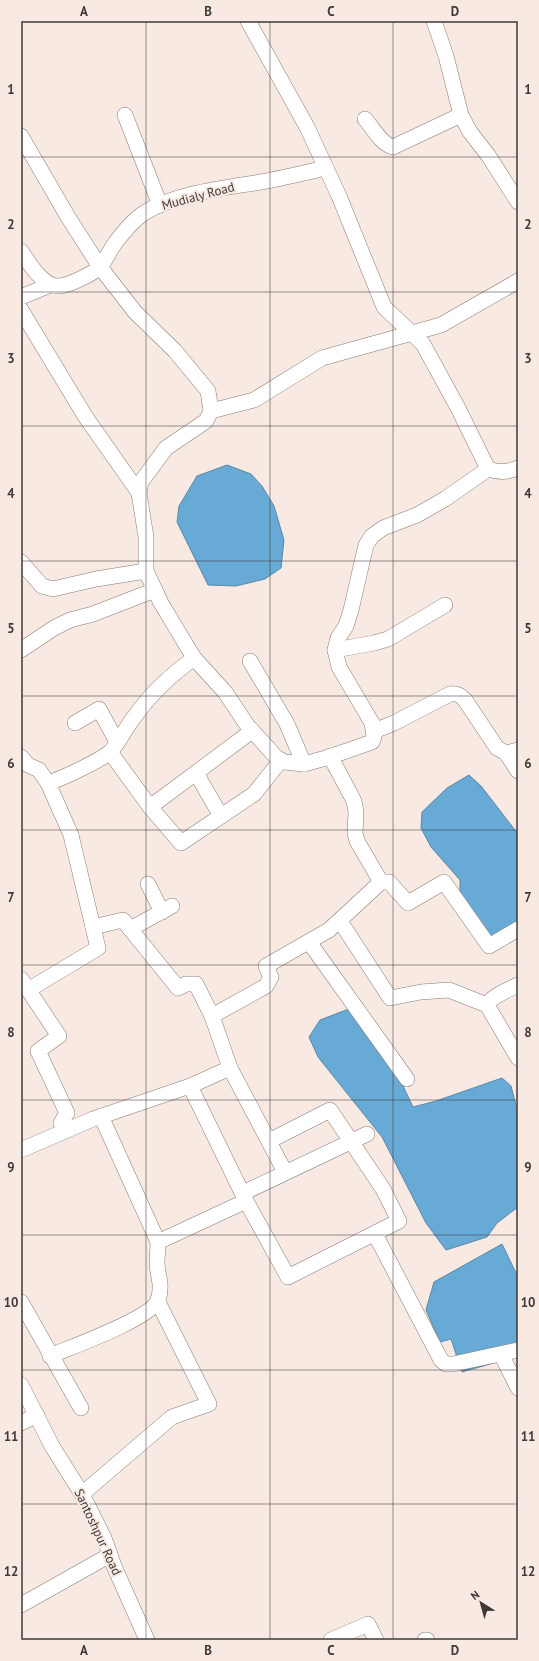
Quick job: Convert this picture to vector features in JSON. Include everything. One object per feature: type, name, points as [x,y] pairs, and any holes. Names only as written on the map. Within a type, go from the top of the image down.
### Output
[{"type":"street","points":[[248,21],[308,127],[339,196],[384,307],[423,344],[458,408],[488,468],[498,473],[517,473]]},
{"type":"street","points":[[434,21],[446,56],[461,115],[470,132],[516,196]]},
{"type":"street","points":[[125,115],[160,205]]},
{"type":"street","points":[[365,119],[384,142],[393,147],[461,115]]},
{"type":"street","points":[[22,140],[100,267],[135,312],[175,351],[208,391],[211,411],[206,421],[166,448],[141,482],[139,493],[146,537],[146,571],[161,603],[194,658],[225,692],[252,731],[272,754],[281,760],[304,764],[372,742],[374,737],[372,723],[339,667],[335,650],[338,638],[346,626],[351,610],[366,546],[372,536],[384,528],[417,515],[445,499],[488,468]]},
{"type":"street","name":"Mudialy Road","points":[[21,297],[50,285],[60,286],[74,282],[100,267],[130,225],[143,214],[160,205],[194,194],[326,168]]},
{"type":"street","points":[[21,251],[41,277],[50,285]]},
{"type":"street","points":[[211,411],[254,400],[322,358],[441,325],[518,281]]},
{"type":"street","points":[[21,310],[85,416],[139,493]]},
{"type":"street","points":[[21,562],[42,586],[53,589],[96,579],[146,571]]},
{"type":"street","points":[[21,650],[54,628],[70,620],[93,614],[155,590]]},
{"type":"street","points":[[335,650],[346,649],[388,639],[445,605]]},
{"type":"street","points":[[48,783],[60,780],[114,747],[135,716],[157,688],[194,658]]},
{"type":"street","points":[[250,661],[287,724],[304,764]]},
{"type":"street","points":[[374,731],[394,723],[450,694],[455,693],[461,695],[465,700],[497,748],[512,751],[518,771]]},
{"type":"street","points":[[75,722],[99,709],[114,747],[150,807],[181,843],[254,794],[281,760]]},
{"type":"street","points":[[150,807],[252,731]]},
{"type":"street","points":[[330,756],[354,801],[358,841],[381,882]]},
{"type":"street","points":[[21,757],[28,765],[39,770],[48,783],[71,835],[98,948],[25,984],[59,1036],[38,1051],[67,1113],[60,1123],[65,1131]]},
{"type":"street","points":[[196,773],[221,816]]},
{"type":"street","points":[[212,1016],[266,986],[271,977],[266,966],[328,930],[340,921],[381,882],[389,882],[408,903],[444,882],[489,946],[518,929]]},
{"type":"street","points":[[130,929],[167,909],[148,884]]},
{"type":"street","points":[[93,927],[123,920],[178,988],[186,984],[196,984],[212,1016],[230,1068],[285,1172]]},
{"type":"street","points":[[340,921],[390,998],[421,992],[449,990],[487,1005],[518,1058]]},
{"type":"street","points":[[309,942],[407,1079]]},
{"type":"street","points":[[487,1005],[493,998],[518,985]]},
{"type":"street","points":[[21,1150],[101,1116],[190,1086],[230,1068]]},
{"type":"street","points":[[190,1086],[244,1197],[288,1277],[399,1221],[384,1189],[330,1110],[269,1141]]},
{"type":"street","points":[[50,1356],[136,1319],[150,1310],[158,1302],[161,1287],[158,1265],[158,1242],[101,1116]]},
{"type":"street","points":[[158,1242],[244,1197],[285,1172],[367,1134]]},
{"type":"street","points":[[375,1234],[441,1360],[446,1364],[453,1364],[518,1350]]},
{"type":"street","points":[[21,1302],[50,1356],[81,1408]]},
{"type":"street","points":[[82,1494],[172,1417],[209,1404],[158,1302]]},
{"type":"street","points":[[501,1354],[518,1388]]},
{"type":"street","name":"Santoshpur Road","points":[[21,1385],[52,1446],[82,1494],[104,1538],[147,1640]]},
{"type":"street","points":[[21,1423],[37,1415]]},
{"type":"street","points":[[21,1605],[110,1555]]},
{"type":"street","points":[[331,1640],[368,1624],[376,1640]]},
{"type":"water","points":[[227,465],[251,474],[262,486],[274,506],[284,540],[281,568],[265,579],[236,586],[208,585],[177,522],[179,506],[197,476]]},
{"type":"water","points":[[469,775],[481,786],[518,834],[518,925],[493,941],[460,896],[460,880],[431,847],[421,828],[422,812],[447,788]]},
{"type":"water","points":[[354,1007],[385,1048],[413,1107],[436,1101],[502,1078],[511,1086],[518,1113],[518,1207],[497,1223],[487,1237],[446,1250],[426,1223],[382,1137],[318,1057],[309,1037],[320,1020]]},
{"type":"water","points":[[502,1244],[518,1277],[518,1356],[462,1372],[451,1339],[440,1342],[426,1310],[434,1282]]}]
